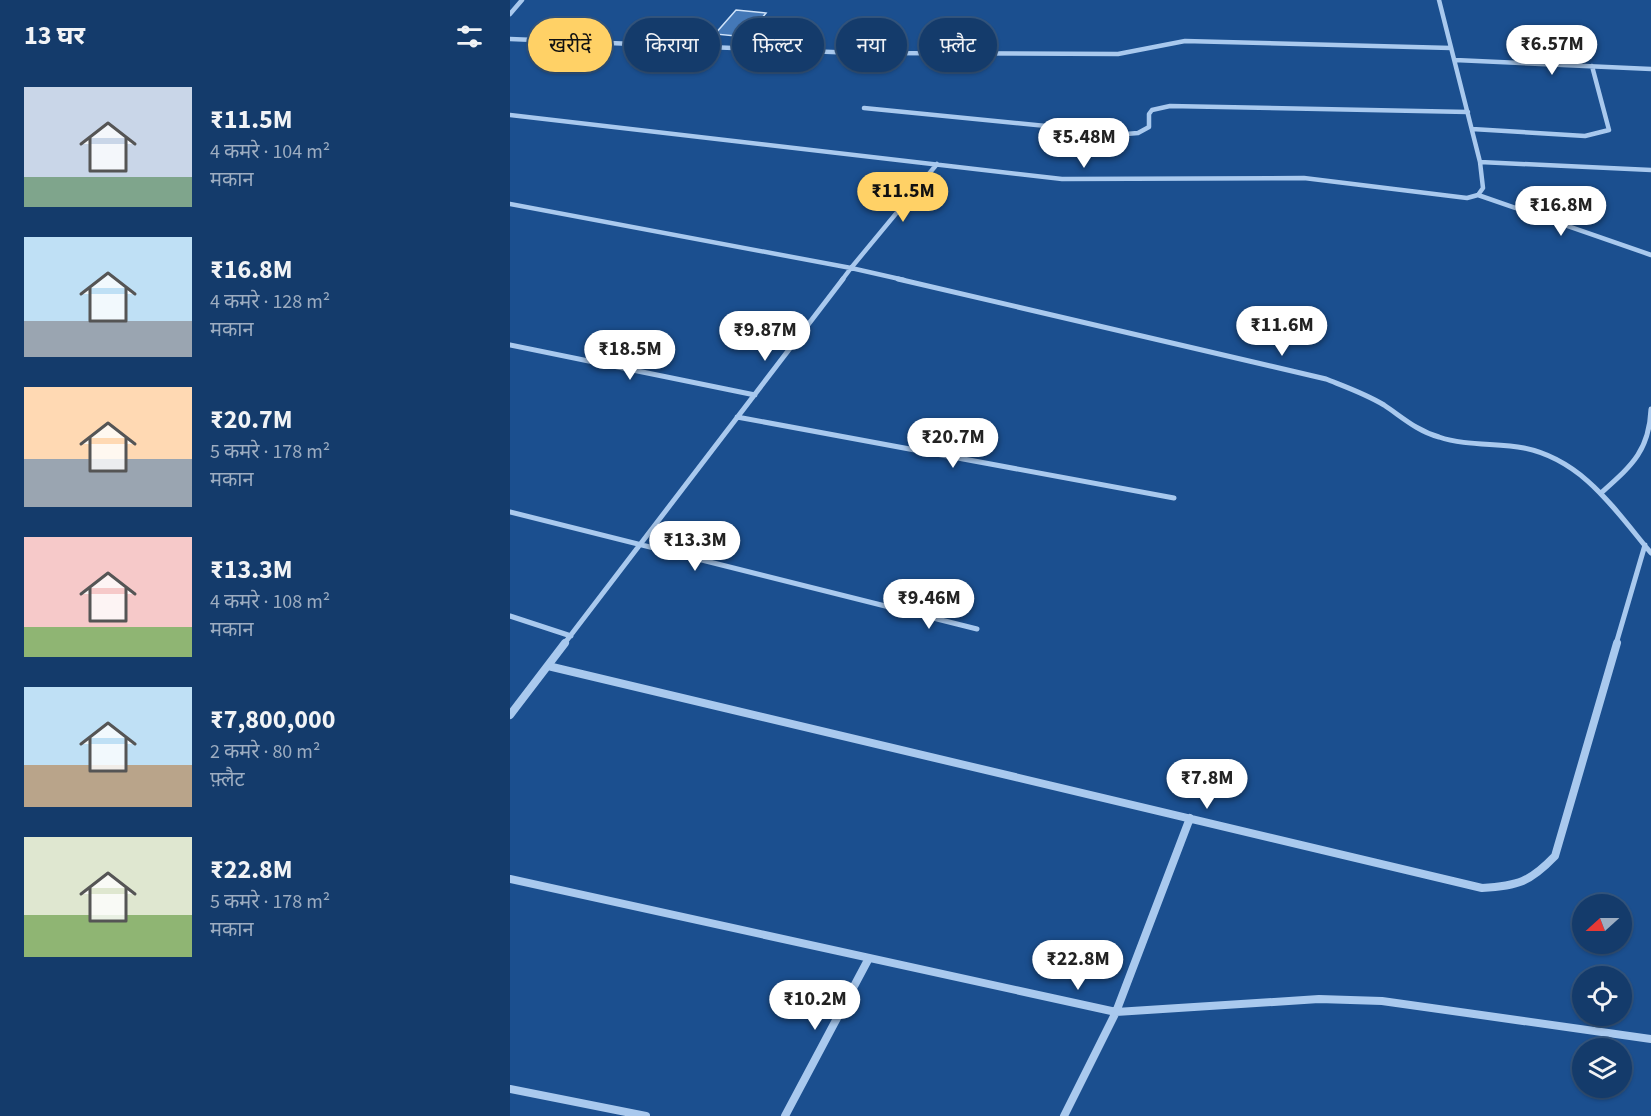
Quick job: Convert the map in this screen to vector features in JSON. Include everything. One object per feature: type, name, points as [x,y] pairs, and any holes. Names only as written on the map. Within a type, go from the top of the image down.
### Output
[{"type":"street","points":[[510,14],[522,0]]},
{"type":"street","points":[[1439,0],[1480,162],[1483,188],[1478,195]]},
{"type":"street","points":[[510,39],[888,53],[1118,54],[1185,41],[1451,48]]},
{"type":"street","points":[[1455,60],[1651,69]]},
{"type":"street","points":[[1472,129],[1585,136],[1610,130],[1592,66]]},
{"type":"street","points":[[864,108],[1126,134],[1145,131],[1149,127],[1149,114],[1152,110],[1170,106],[1468,112]]},
{"type":"street","points":[[510,115],[1103,182],[1297,178],[1453,198],[1478,195],[1651,255]]},
{"type":"street","points":[[1480,162],[1651,170]]},
{"type":"street","points":[[510,716],[851,268],[937,164]]},
{"type":"street","points":[[510,204],[851,268],[1326,380],[1360,392],[1385,406],[1412,426],[1440,438],[1523,448],[1551,456],[1576,471],[1601,493],[1651,553]]},
{"type":"street","points":[[510,345],[755,394]]},
{"type":"street","points":[[1601,493],[1634,463],[1645,447],[1651,430],[1651,409]]},
{"type":"street","points":[[737,417],[1174,498]]},
{"type":"street","points":[[510,512],[977,629]]},
{"type":"street","points":[[548,666],[1482,888],[1519,886],[1537,874],[1555,856],[1646,545]]},
{"type":"street","points":[[510,616],[570,636]]},
{"type":"street","points":[[1068,1113],[1116,1012],[1190,818]]},
{"type":"street","points":[[510,879],[1116,1012],[1319,999],[1382,1002],[1457,1010],[1651,1039]]},
{"type":"street","points":[[785,1116],[869,958]]},
{"type":"street","points":[[510,1089],[646,1116]]},
{"type":"building","points":[[736,10],[766,13],[762,18],[732,18],[732,36],[720,34],[720,28]]}]
